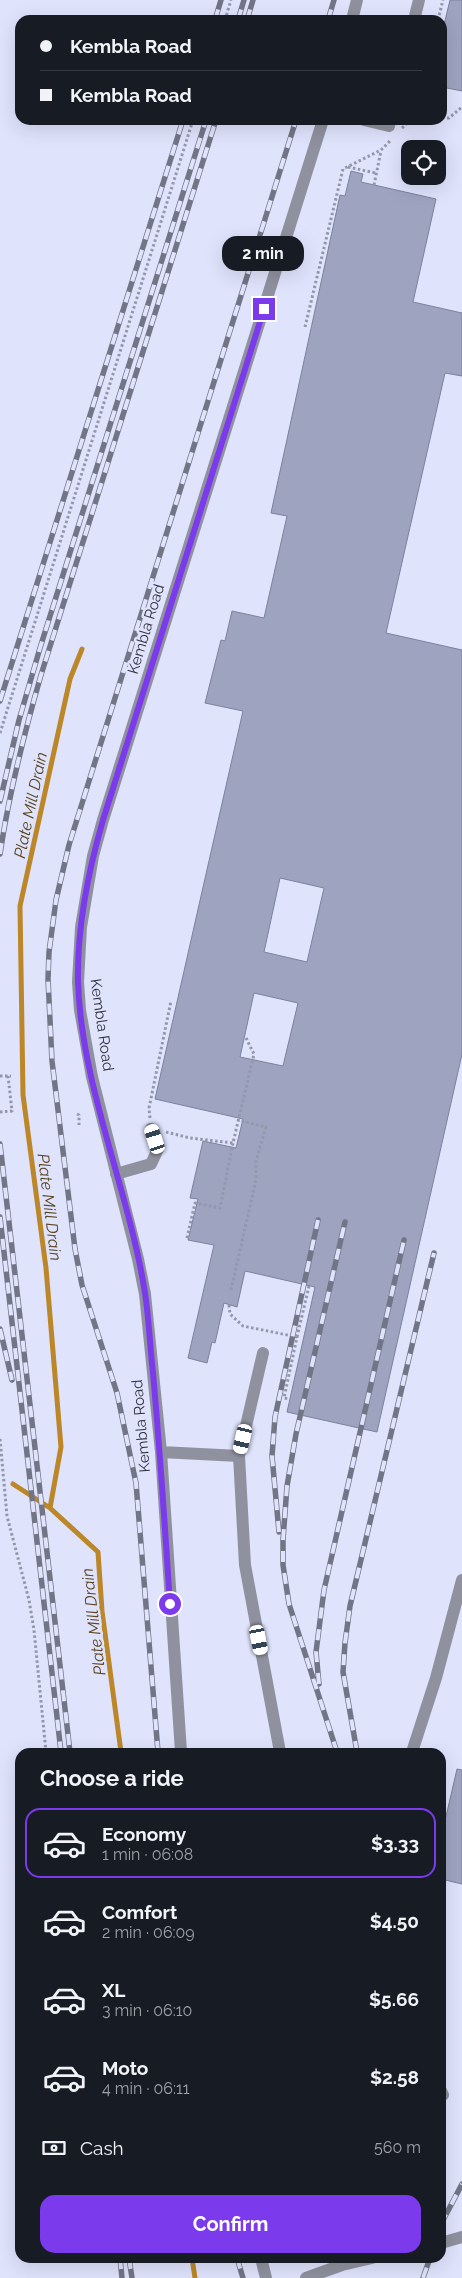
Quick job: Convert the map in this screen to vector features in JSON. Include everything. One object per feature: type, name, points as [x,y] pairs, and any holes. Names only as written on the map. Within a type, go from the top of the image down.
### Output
[{"type":"street","points":[[353,15],[357,0]]},
{"type":"street","points":[[415,15],[419,0]]},
{"type":"street","name":"Kembla Road","points":[[181,1748],[161,1452],[145,1294],[138,1259],[92,1077],[80,1010],[78,982],[81,927],[93,856],[321,125]]},
{"type":"street","points":[[116,1174],[152,1164],[158,1149],[152,1129]]},
{"type":"street","points":[[263,1353],[239,1456],[244,1565],[279,1748]]},
{"type":"street","points":[[161,1452],[239,1456]]},
{"type":"street","points":[[413,1748],[436,1678],[462,1580]]},
{"type":"street","points":[[446,2242],[462,2237]]},
{"type":"street","points":[[262,2263],[266,2278]]},
{"type":"street","points":[[306,2278],[351,2263]]},
{"type":"path","points":[[226,15],[231,0]]},
{"type":"path","points":[[439,15],[443,0]]},
{"type":"path","points":[[447,118],[462,108]]},
{"type":"path","points":[[0,733],[191,125]]},
{"type":"path","points":[[399,132],[406,125]]},
{"type":"path","points":[[305,327],[343,169],[381,150],[393,138]]},
{"type":"path","points":[[374,185],[381,150]]},
{"type":"path","points":[[347,166],[376,173]]},
{"type":"path","points":[[171,1001],[147,1108],[152,1129],[190,1138],[233,1143]]},
{"type":"path","points":[[187,1238],[195,1203],[220,1208],[254,1054],[246,1038]]},
{"type":"path","points":[[0,1076],[9,1076],[12,1110],[0,1112]]},
{"type":"path","points":[[77,1114],[79,1115],[79,1125]]},
{"type":"path","points":[[231,1290],[256,1180],[256,1161],[266,1127],[238,1120]]},
{"type":"path","points":[[297,1337],[310,1286]]},
{"type":"path","points":[[0,1439],[7,1516],[32,1620],[46,1748]]},
{"type":"building","points":[[450,0],[462,0],[462,91],[447,88],[446,15]]},
{"type":"building","points":[[351,171],[363,174],[361,182],[436,199],[413,302],[462,313],[462,376],[445,373],[386,633],[462,650],[462,1054],[377,1432],[287,1412],[315,1287],[245,1271],[237,1307],[224,1303],[215,1343],[212,1342],[207,1363],[188,1358],[214,1245],[188,1240],[198,1199],[190,1198],[203,1141],[236,1148],[243,1119],[155,1099],[243,711],[205,703],[221,640],[225,641],[232,611],[264,618],[287,516],[271,513],[340,195],[345,196]],"holes":[[[280,878],[324,888],[307,962],[264,952]],[[254,993],[298,1003],[283,1066],[240,1057]]]},
{"type":"building","points":[[457,1769],[462,1770],[462,1884],[446,1880],[446,1816]]},
{"type":"waterway","name":"Plate Mill Drain","points":[[82,649],[70,679],[20,906],[23,1095],[46,1268],[61,1447],[50,1508],[98,1552],[102,1611],[120,1748]]},
{"type":"waterway","points":[[13,1484],[50,1508]]},
{"type":"waterway","name":"Plate Mill Drain","points":[[193,2263],[195,2278]]},
{"type":"railway","points":[[216,15],[221,0]]},
{"type":"railway","points":[[240,15],[244,0]]},
{"type":"railway","points":[[248,15],[253,0]]},
{"type":"railway","points":[[330,15],[334,0]]},
{"type":"railway","points":[[0,701],[181,125]]},
{"type":"railway","points":[[0,801],[19,720],[40,648],[204,125]]},
{"type":"railway","points":[[0,854],[17,764],[41,675],[214,125]]},
{"type":"railway","points":[[158,1748],[136,1483],[117,1393],[82,1285],[75,1249],[52,1061],[48,979],[49,952],[56,900],[69,845],[294,125]]},
{"type":"railway","points":[[0,1144],[70,1748]]},
{"type":"railway","points":[[0,1217],[61,1748]]},
{"type":"railway","points":[[279,1532],[272,1456],[275,1417],[318,1220]]},
{"type":"railway","points":[[336,1748],[289,1604],[283,1565],[283,1540],[287,1486],[296,1434],[345,1222]]},
{"type":"railway","points":[[319,1684],[316,1652],[324,1590],[404,1240]]},
{"type":"railway","points":[[356,1748],[343,1672],[350,1606],[434,1253]]},
{"type":"railway","points":[[0,1329],[12,1380]]},
{"type":"railway","points":[[446,2214],[462,2184]]},
{"type":"railway","points":[[120,2263],[122,2278]]},
{"type":"railway","points":[[130,2263],[132,2278]]},
{"type":"railway","points":[[238,2263],[243,2278]]},
{"type":"railway","points":[[423,2278],[428,2263]]},
{"type":"route","points":[[170,1604],[161,1452],[145,1294],[138,1259],[92,1077],[80,1010],[79,954],[86,891],[103,820],[264,309]]}]
